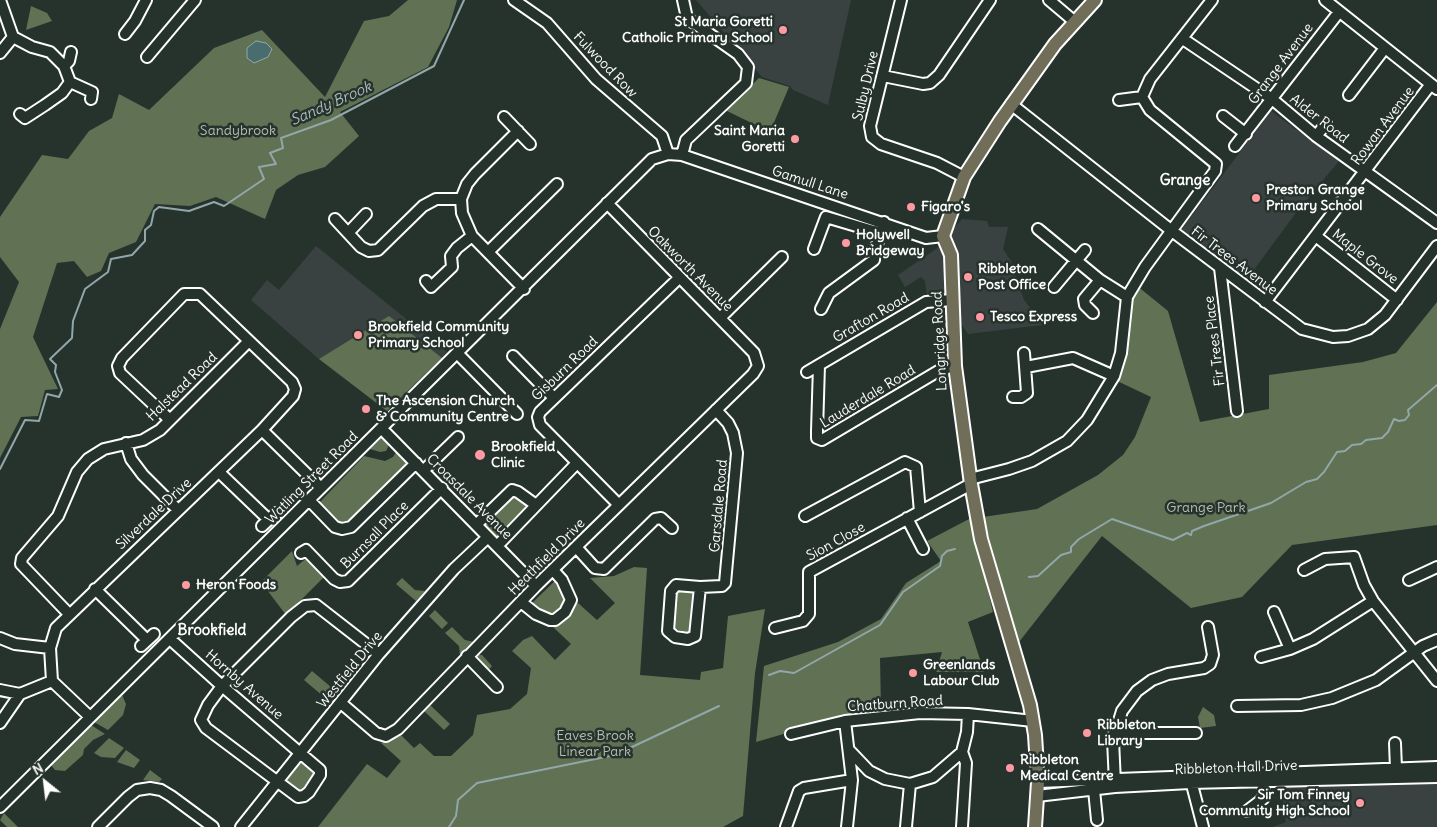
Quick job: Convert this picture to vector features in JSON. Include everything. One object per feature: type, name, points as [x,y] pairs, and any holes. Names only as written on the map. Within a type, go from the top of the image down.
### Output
[{"type":"main road","points":[[943,236],[964,177],[1011,104],[1055,44],[1095,0]]},
{"type":"main road","name":"Longridge Road","points":[[943,236],[951,255],[955,366],[981,539],[1030,705],[1033,721],[1038,782],[1035,827]]},
{"type":"street","points":[[0,0],[13,37],[32,47],[50,52],[64,66],[70,82],[92,92],[91,99]]},
{"type":"street","points":[[147,57],[195,0]]},
{"type":"street","name":"Fulwood Row","points":[[514,0],[547,23],[596,79],[662,136],[668,154]]},
{"type":"street","points":[[682,155],[686,140],[746,83],[748,67],[738,54],[687,18],[683,0]]},
{"type":"street","name":"Sulby Drive","points":[[901,0],[870,126],[874,141],[936,163],[964,177]]},
{"type":"street","points":[[882,76],[923,84],[930,83],[939,75],[990,0]]},
{"type":"street","points":[[1048,0],[1075,22]]},
{"type":"street","points":[[1142,97],[1150,79],[1212,0]]},
{"type":"street","points":[[1326,0],[1434,87]]},
{"type":"street","points":[[124,34],[135,21],[142,1]]},
{"type":"street","name":"Grange Avenue","points":[[1235,146],[1339,12]]},
{"type":"street","points":[[0,53],[13,37]]},
{"type":"street","name":"Alder Road","points":[[1183,39],[1272,99],[1316,136],[1437,223]]},
{"type":"street","points":[[1349,95],[1385,48]]},
{"type":"street","points":[[64,66],[69,61],[71,52]]},
{"type":"street","points":[[20,114],[25,118],[62,93],[70,82]]},
{"type":"street","name":"Rowan Avenue","points":[[1265,302],[1366,171],[1434,87]]},
{"type":"street","points":[[1119,100],[1142,97]]},
{"type":"street","points":[[971,481],[1032,461],[1067,441],[1087,420],[1114,376],[1121,353],[1127,296],[1145,267],[1215,171],[1216,164],[1150,110],[1142,97]]},
{"type":"street","name":"Fir Trees Avenue","points":[[1011,104],[1172,231],[1302,329],[1332,337],[1348,336],[1368,329],[1385,315],[1437,246]]},
{"type":"street","points":[[504,116],[530,144]]},
{"type":"street","points":[[1223,116],[1246,134]]},
{"type":"street","points":[[1316,136],[1326,124]]},
{"type":"street","points":[[518,131],[475,174],[467,184],[461,199],[462,213],[472,236],[524,289]]},
{"type":"street","name":"Gamull Lane","points":[[668,154],[682,155],[884,222],[926,238],[943,236]]},
{"type":"street","name":"Watling Street Road","points":[[0,807],[524,289],[606,203],[647,163],[668,154]]},
{"type":"street","points":[[488,252],[554,190]]},
{"type":"street","points":[[334,219],[361,247],[369,251],[378,250],[423,206],[436,199],[461,199]]},
{"type":"street","name":"Oakworth Avenue","points":[[606,203],[754,353]]},
{"type":"street","points":[[348,233],[366,214]]},
{"type":"street","points":[[814,249],[826,217],[880,233]]},
{"type":"street","points":[[821,308],[829,293],[874,260],[884,222]]},
{"type":"street","points":[[1038,229],[1100,280],[1127,296]]},
{"type":"street","points":[[426,281],[431,287],[452,266],[452,256],[457,248],[472,236]]},
{"type":"street","name":"Maple Grove","points":[[1317,237],[1397,300]]},
{"type":"street","points":[[1054,287],[1085,250]]},
{"type":"street","points":[[720,318],[782,258]]},
{"type":"street","name":"Fir Trees Place","points":[[1220,268],[1237,411]]},
{"type":"street","name":"Gisburn Road","points":[[619,505],[539,423],[538,418],[540,412],[554,398],[679,278]]},
{"type":"street","points":[[1093,313],[1085,305],[1084,300],[1100,280]]},
{"type":"street","points":[[170,420],[120,373],[118,366],[122,358],[184,294],[200,294],[249,341]]},
{"type":"street","name":"Grafton Road","points":[[807,372],[926,302],[952,300]]},
{"type":"street","name":"Halstead Road","points":[[69,614],[26,572],[21,564],[22,558],[58,516],[77,472],[88,459],[104,449],[143,440],[160,430],[249,341]]},
{"type":"street","name":"Silverdale Drive","points":[[52,681],[50,648],[56,628],[262,430],[293,396],[295,389],[292,382],[249,341]]},
{"type":"street","name":"Heathfield Drive","points":[[341,702],[376,733],[386,736],[398,729],[536,586],[753,374],[758,366],[754,353]]},
{"type":"street","points":[[1013,397],[1021,397],[1027,393],[1024,353]]},
{"type":"street","points":[[458,354],[517,414]]},
{"type":"street","points":[[512,356],[554,398]]},
{"type":"street","points":[[1026,367],[1073,358],[1114,376]]},
{"type":"street","name":"Lauderdale Road","points":[[819,365],[816,431],[817,438],[822,440],[940,370],[955,366]]},
{"type":"street","name":"Garsdale Road","points":[[700,587],[695,636],[688,639],[675,637],[668,631],[672,590],[676,585],[722,586],[725,582],[738,462],[733,433],[728,423],[716,410]]},
{"type":"street","name":"Croasdale Avenue","points":[[382,429],[498,545],[536,586]]},
{"type":"street","points":[[262,430],[321,488]]},
{"type":"street","points":[[309,500],[335,527],[342,529],[351,527],[420,467],[458,437]]},
{"type":"street","points":[[126,444],[131,459],[143,475],[178,510]]},
{"type":"street","points":[[805,516],[905,462],[916,467],[920,512]]},
{"type":"street","points":[[498,545],[577,463]]},
{"type":"street","points":[[219,472],[269,520]]},
{"type":"street","name":"Sion Close","points":[[775,628],[803,621],[808,614],[809,572],[920,512],[971,481]]},
{"type":"street","name":"Burnsall Place","points":[[302,553],[306,550],[334,579],[340,582],[348,581],[442,488]]},
{"type":"street","points":[[477,524],[512,490],[536,505]]},
{"type":"street","points":[[576,547],[595,568],[604,569],[655,519],[661,518],[672,528]]},
{"type":"street","points":[[908,518],[923,549]]},
{"type":"street","name":"Westfield Drive","points":[[242,827],[379,654],[454,569],[488,537]]},
{"type":"street","points":[[1304,570],[1325,559],[1354,557],[1364,585],[1373,601],[1437,680]]},
{"type":"street","points":[[1409,580],[1437,567]]},
{"type":"street","points":[[521,602],[536,614],[550,620],[555,620],[565,612],[571,600],[562,580],[553,570]]},
{"type":"street","points":[[95,589],[147,640]]},
{"type":"street","points":[[1261,657],[1290,649],[1313,639],[1373,601]]},
{"type":"street","points":[[277,782],[206,728],[202,720],[208,705],[222,686],[291,617],[305,606],[316,605],[379,654]]},
{"type":"street","points":[[1274,612],[1290,649]]},
{"type":"street","points":[[1115,782],[1114,733],[1126,704],[1144,686],[1168,674],[1204,668],[1210,664],[1213,655],[1208,627]]},
{"type":"street","points":[[0,638],[15,644],[50,648]]},
{"type":"street","name":"Hornby Avenue","points":[[170,638],[222,686],[320,770],[320,775],[309,792],[304,796],[298,797],[277,782]]},
{"type":"street","points":[[1237,706],[1301,705],[1332,698],[1376,680],[1414,653],[1437,640]]},
{"type":"street","points":[[467,656],[497,687]]},
{"type":"street","points":[[0,722],[20,694],[52,681],[90,717]]},
{"type":"street","points":[[0,690],[20,694]]},
{"type":"street","name":"Chatburn Road","points":[[791,734],[845,720],[920,713],[968,714],[1033,721]]},
{"type":"street","points":[[962,827],[966,763],[962,752],[967,732],[968,714]]},
{"type":"street","points":[[845,720],[852,780],[847,827]]},
{"type":"street","points":[[1114,733],[1196,733]]},
{"type":"street","points":[[1395,743],[1396,769]]},
{"type":"street","points":[[849,750],[870,771],[885,779],[910,784],[933,777],[962,752]]},
{"type":"street","name":"Ribbleton Hall Drive","points":[[1038,782],[1115,782],[1278,777],[1437,767]]},
{"type":"street","name":"Ribbleton Hall Drive","points":[[1190,780],[1263,781],[1278,777],[1437,777]]},
{"type":"street","points":[[786,827],[798,791],[804,788],[852,780]]},
{"type":"street","points":[[1190,780],[1203,827]]},
{"type":"street","points":[[1247,811],[1264,798],[1263,781]]},
{"type":"street","name":"Ribbleton Hall Drive","points":[[1037,796],[1094,790],[1115,782]]},
{"type":"street","points":[[906,827],[910,784]]},
{"type":"street","points":[[98,827],[137,790],[150,788],[161,790],[171,796],[212,827]]},
{"type":"street","points":[[1094,790],[1097,820]]},
{"type":"shaded area","name":"St Maria Goretti Catholic Primary School","points":[[696,0],[851,0],[828,105],[793,90],[790,86],[762,77]]},
{"type":"shaded area","name":"Preston Grange Primary School","points":[[1271,111],[1339,161],[1295,214],[1245,282],[1181,230]]},
{"type":"shaded area","points":[[962,219],[987,221],[989,227],[1008,227],[1003,249],[1011,261],[1024,300],[1042,325],[968,334],[947,302],[927,295],[925,281],[921,277],[905,287],[898,275],[936,249]]},
{"type":"shaded area","name":"Brookfield Community Primary School","points":[[316,246],[447,352],[387,411],[319,359],[251,300],[267,280],[279,290]]},
{"type":"shaded area","name":"Sir Tom Finney Community High School","points":[[1437,782],[1437,827],[1273,827],[1286,822],[1280,784]]},
{"type":"green space","name":"Sandybrook","points":[[408,0],[457,0],[449,27],[428,67],[340,112],[359,136],[325,167],[298,175],[276,190],[265,219],[216,197],[190,206],[155,204],[136,242],[109,253],[101,271],[87,277],[74,261],[57,263],[33,337],[58,389],[45,390],[38,416],[21,417],[0,458],[0,329],[19,282],[0,257],[0,217],[42,155],[68,159],[89,131],[112,118],[119,94],[149,110],[214,48],[262,30],[325,97],[364,21],[389,16]]},
{"type":"green space","points":[[31,6],[47,13],[52,21],[26,30]]},
{"type":"green space","points":[[759,78],[789,87],[770,132],[725,110]]},
{"type":"green space","name":"Grange Park","points":[[1136,285],[1168,311],[1200,422],[1269,409],[1269,375],[1363,362],[1396,353],[1437,302],[1437,525],[1292,545],[1242,597],[1191,608],[1102,536],[1019,642],[983,517],[1037,509],[1098,475],[1123,455],[1135,437],[1151,397],[1115,380],[1126,315]]},
{"type":"green space","points":[[389,316],[442,358],[387,411],[319,359]]},
{"type":"green space","points":[[385,435],[390,443],[386,451],[380,452],[370,449]]},
{"type":"green space","points":[[398,449],[408,463],[346,523],[339,523],[319,503],[364,456],[385,461],[393,457]]},
{"type":"green space","points":[[513,495],[527,504],[528,508],[501,536],[496,537],[485,525]]},
{"type":"green space","points":[[971,518],[993,612],[968,622],[984,672],[936,672],[942,652],[880,658],[881,710],[842,717],[756,742],[764,666],[838,642],[881,619],[906,583],[941,561],[927,541]]},
{"type":"green space","points":[[292,551],[297,566],[309,556],[326,575],[286,615],[261,582]]},
{"type":"green space","name":"Eaves Brook Linear Park","points":[[634,567],[647,568],[640,675],[700,680],[701,672],[723,668],[728,616],[765,609],[755,673],[743,816],[723,827],[318,827],[367,764],[387,778],[401,761],[381,743],[400,734],[414,748],[420,743],[434,756],[451,756],[473,735],[477,715],[510,709],[527,694],[531,668],[512,651],[523,640],[532,636],[555,660],[571,644],[553,627],[578,603],[597,620],[615,603],[590,578],[614,576]]},
{"type":"green space","points":[[402,578],[415,590],[425,591],[416,601],[396,584]]},
{"type":"green space","points":[[557,579],[568,603],[556,617],[544,614],[530,605]]},
{"type":"green space","points":[[677,589],[696,592],[694,629],[690,633],[672,628]]},
{"type":"green space","points":[[435,610],[448,623],[442,629],[429,616]]},
{"type":"green space","points":[[452,627],[465,640],[474,642],[460,656],[459,646],[445,633]]},
{"type":"green space","points":[[478,655],[482,655],[492,666],[486,673],[476,659]]},
{"type":"green space","points":[[312,671],[338,693],[330,702],[304,680]]},
{"type":"green space","points":[[122,695],[126,704],[123,715],[108,730],[94,722]]},
{"type":"green space","points":[[428,703],[450,724],[444,730],[422,709]]},
{"type":"green space","points":[[1203,707],[1214,715],[1216,726],[1200,728],[1198,717]]},
{"type":"green space","points":[[91,725],[105,734],[93,740],[84,749],[83,755],[65,771],[55,770],[51,765]]},
{"type":"green space","points":[[109,738],[124,748],[115,758],[101,757],[94,753]]},
{"type":"green space","points":[[126,750],[140,760],[134,768],[117,762]]},
{"type":"green space","points":[[303,758],[316,770],[316,776],[302,792],[297,792],[284,782]]},
{"type":"green space","points":[[150,770],[162,779],[159,782],[143,780]]},
{"type":"green space","points":[[4,813],[18,827],[7,827],[0,820]]},
{"type":"water","points":[[256,41],[266,43],[272,49],[268,57],[254,63],[247,58],[247,48]]},
{"type":"waterway","name":"Sandy Brook","points":[[0,469],[25,420],[39,421],[47,394],[59,397],[62,390],[55,372],[56,365],[50,359],[72,338],[73,321],[85,289],[108,272],[111,259],[132,255],[145,241],[145,230],[151,225],[154,211],[159,207],[189,211],[214,202],[224,206],[264,179],[259,167],[276,164],[270,153],[283,148],[281,138],[331,120],[434,66],[464,0]]},
{"type":"waterway","points":[[1029,577],[1038,576],[1061,555],[1071,552],[1071,547],[1079,539],[1112,519],[1173,540],[1187,533],[1191,535],[1192,531],[1204,526],[1271,503],[1306,482],[1317,479],[1337,452],[1345,451],[1352,445],[1361,444],[1366,440],[1382,438],[1388,432],[1394,419],[1399,421],[1405,420],[1409,415],[1408,410],[1437,385]]},
{"type":"waterway","points":[[769,675],[780,671],[794,673],[880,625],[903,592],[940,566],[942,556],[947,551],[955,549]]},
{"type":"waterway","points":[[449,827],[456,816],[458,800],[477,783],[615,755],[719,706]]},
{"type":"place","name":"St Maria Goretti Catholic Primary School","points":[[783,30]]},
{"type":"place","name":"Saint Maria Goretti","points":[[795,139]]},
{"type":"place","name":"Preston Grange Primary School","points":[[1256,198]]},
{"type":"place","name":"Figaro's","points":[[911,207]]},
{"type":"place","name":"Holywell Bridgeway","points":[[846,243]]},
{"type":"place","name":"Ribbleton Post Office","points":[[968,277]]},
{"type":"place","name":"Tesco Express","points":[[980,317]]},
{"type":"place","name":"Brookfield Community Primary School","points":[[358,335]]},
{"type":"place","name":"The Ascension Church & Community Centre","points":[[366,409]]},
{"type":"place","name":"Brookfield Clinic","points":[[480,455]]},
{"type":"place","name":"Heron Foods","points":[[186,585]]},
{"type":"place","name":"Greenlands Labour Club","points":[[913,673]]},
{"type":"place","name":"Ribbleton Library","points":[[1087,733]]},
{"type":"place","name":"Ribbleton Medical Centre","points":[[1010,768]]},
{"type":"place","name":"Sir Tom Finney Community High School","points":[[1360,803]]},
{"type":"district","name":"Grange","points":[[1185,181]]},
{"type":"district","name":"Brookfield","points":[[212,631]]}]
